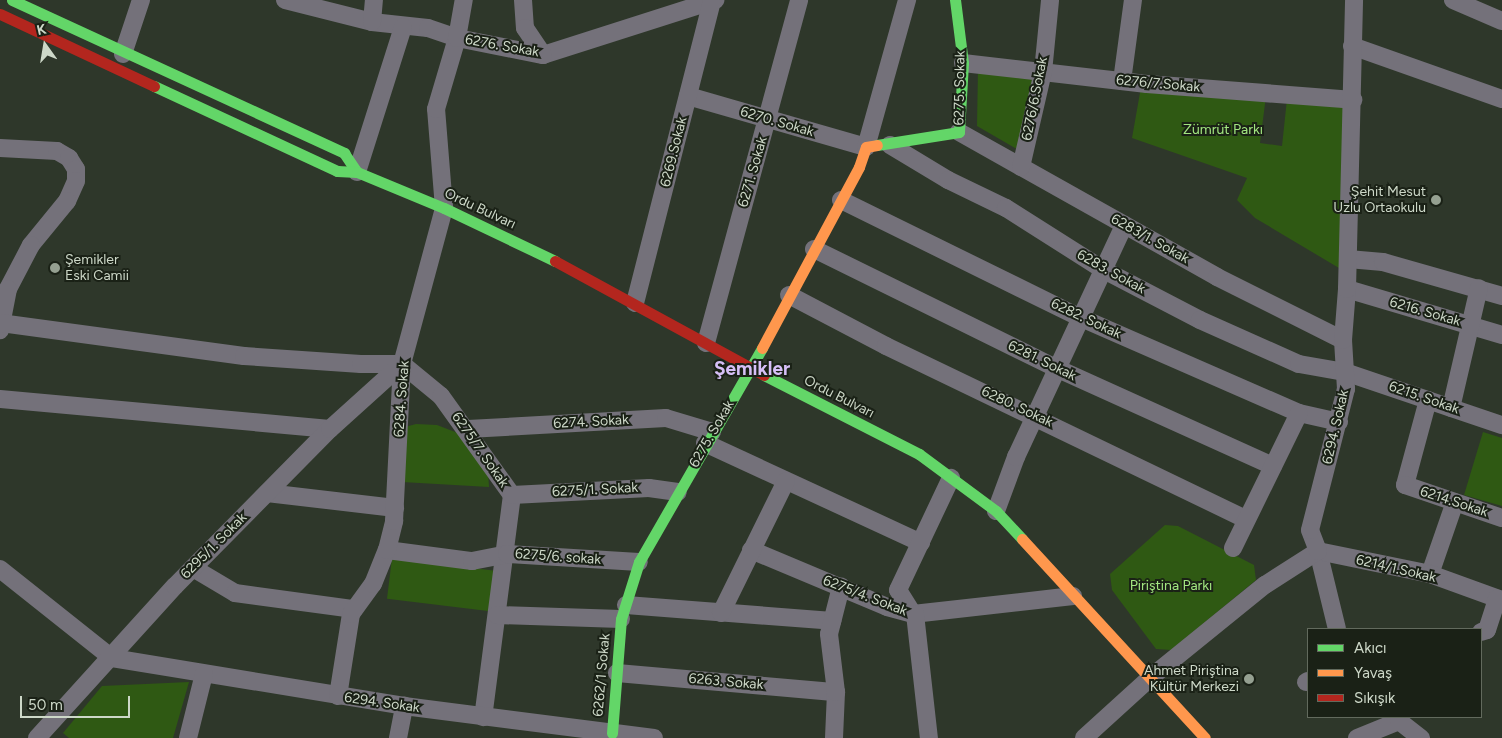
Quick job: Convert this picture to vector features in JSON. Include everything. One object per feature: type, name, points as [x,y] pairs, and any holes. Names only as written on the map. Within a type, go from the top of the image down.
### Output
[{"type":"main road","points":[[12,0],[123,54],[344,153],[357,172]]},
{"type":"main road","name":"6275. Sokak","points":[[624,612],[639,562],[709,437],[751,368],[788,295],[859,167],[866,147],[890,145],[960,132],[963,63],[954,0]]},
{"type":"main road","name":"Ordu Bulvarı","points":[[0,14],[337,171],[357,172],[444,208],[594,280],[751,368],[919,454],[996,511],[1205,738]]},
{"type":"main road","name":"6262/1 Sokak","points":[[612,733],[624,612]]},
{"type":"street","points":[[123,54],[140,0]]},
{"type":"street","name":"6276. Sokak","points":[[285,0],[372,22],[403,27],[428,28],[457,38],[543,55],[713,1]]},
{"type":"street","points":[[372,22],[374,0]]},
{"type":"street","name":"6284. Sokak","points":[[338,696],[351,614],[373,584],[387,550],[395,508],[402,364],[444,208],[436,109],[457,38],[464,0]]},
{"type":"street","points":[[522,0],[525,28],[543,55]]},
{"type":"street","name":"6271. Sokak","points":[[706,343],[799,0]]},
{"type":"street","points":[[866,147],[907,0]]},
{"type":"street","name":"6276/6.Sokak","points":[[1021,167],[1043,72],[1050,0]]},
{"type":"street","points":[[1122,81],[1133,0]]},
{"type":"street","name":"6294. Sokak","points":[[1337,628],[1318,551],[1310,530],[1346,389],[1343,340],[1348,259],[1354,0]]},
{"type":"street","points":[[1452,0],[1502,21]]},
{"type":"street","name":"6269.Sokak","points":[[635,303],[713,1]]},
{"type":"street","points":[[357,172],[403,27]]},
{"type":"street","points":[[1352,46],[1502,100]]},
{"type":"street","name":"6276/7.Sokak","points":[[963,63],[1122,81],[1353,100]]},
{"type":"street","name":"6270. Sokak","points":[[688,96],[866,147]]},
{"type":"street","name":"6283/1. Sokak","points":[[960,132],[1217,277],[1343,340]]},
{"type":"street","name":"6283. Sokak","points":[[890,145],[948,180],[1006,208],[1102,269],[1200,320],[1299,364],[1345,372]]},
{"type":"street","points":[[0,148],[57,151],[72,164],[76,181],[67,201],[27,254],[8,289],[0,330]]},
{"type":"street","name":"6282. Sokak","points":[[841,200],[1079,317],[1298,413],[1338,422]]},
{"type":"street","points":[[996,511],[1056,368],[1124,225]]},
{"type":"street","name":"6281. Sokak","points":[[814,249],[1056,368],[1273,466]]},
{"type":"street","points":[[1348,259],[1384,262],[1502,296]]},
{"type":"street","points":[[1451,408],[1479,288]]},
{"type":"street","name":"6216. Sokak","points":[[1347,289],[1502,335]]},
{"type":"street","name":"6280. Sokak","points":[[788,295],[886,346],[1035,415],[1245,519]]},
{"type":"street","points":[[0,323],[244,356],[361,364],[402,364]]},
{"type":"street","name":"6295/1. Sokak","points":[[37,738],[112,658],[192,568],[330,429],[402,364]]},
{"type":"street","name":"6275/7. Sokak","points":[[402,364],[441,396],[468,429],[512,494],[498,616]]},
{"type":"street","name":"6215. Sokak","points":[[1345,372],[1502,425]]},
{"type":"street","points":[[0,399],[330,429]]},
{"type":"street","name":"6214.Sokak","points":[[1428,400],[1405,485],[1502,518]]},
{"type":"street","points":[[1233,548],[1245,519],[1298,413]]},
{"type":"street","name":"6274. Sokak","points":[[468,429],[666,418],[709,437],[786,482],[921,543]]},
{"type":"street","points":[[929,738],[914,614],[898,590],[951,478]]},
{"type":"street","points":[[721,613],[786,482]]},
{"type":"street","name":"6275/1. Sokak","points":[[512,494],[649,488],[678,492]]},
{"type":"street","points":[[267,493],[395,508]]},
{"type":"street","points":[[1430,574],[1455,502]]},
{"type":"street","name":"6275/6. sokak","points":[[387,550],[472,561],[506,554],[639,562]]},
{"type":"street","name":"6275/4. Sokak","points":[[751,550],[887,607],[914,614],[1073,596]]},
{"type":"street","points":[[1086,738],[1150,678],[1265,584],[1318,551]]},
{"type":"street","name":"6214/1.Sokak","points":[[1318,551],[1430,574],[1500,600]]},
{"type":"street","points":[[192,568],[235,593],[354,609]]},
{"type":"street","points":[[0,569],[112,658]]},
{"type":"street","points":[[834,738],[836,692],[829,634],[841,587]]},
{"type":"street","points":[[1482,632],[1486,630],[1500,600]]},
{"type":"street","points":[[483,717],[498,616],[624,612],[721,613],[832,622]]},
{"type":"street","name":"6294. Sokak","points":[[112,658],[404,706],[654,738]]},
{"type":"street","points":[[188,738],[204,674]]},
{"type":"street","name":"6263. Sokak","points":[[617,674],[836,692]]},
{"type":"street","points":[[398,738],[404,706]]},
{"type":"street","points":[[1357,738],[1399,721],[1421,738]]},
{"type":"green space","points":[[978,69],[1034,75],[1020,151],[977,126]]},
{"type":"green space","name":"Zümrüt Parkı","points":[[1141,87],[1266,96],[1260,143],[1282,146],[1287,99],[1348,106],[1344,271],[1255,218],[1237,200],[1247,178],[1132,138]]},
{"type":"green space","points":[[416,424],[437,425],[463,435],[488,470],[489,487],[402,482],[405,427]]},
{"type":"green space","points":[[1483,432],[1502,438],[1502,506],[1464,495]]},
{"type":"green space","name":"Piriştina Parkı","points":[[1165,525],[1178,526],[1254,565],[1256,580],[1171,650],[1156,649],[1112,590],[1110,574]]},
{"type":"green space","points":[[392,558],[499,571],[494,612],[387,599]]},
{"type":"green space","points":[[189,682],[173,738],[69,738],[63,733],[102,686]]},
{"type":"traffic: fast","points":[[12,0],[344,153],[357,172]]},
{"type":"traffic: fast","points":[[877,145],[959,132],[963,63],[955,0]]},
{"type":"traffic: fast","points":[[154,86],[337,171],[357,172],[444,208],[555,261]]},
{"type":"traffic: fast","points":[[612,733],[621,619],[639,562],[762,348]]},
{"type":"traffic: fast","points":[[764,375],[919,454],[996,511],[1022,539]]},
{"type":"traffic: slow","points":[[762,348],[859,167],[866,147],[877,145]]},
{"type":"traffic: slow","points":[[1022,539],[1205,738]]},
{"type":"traffic: jam","points":[[0,14],[154,86]]},
{"type":"traffic: jam","points":[[555,261],[764,375]]},
{"type":"place","name":"Şehit Mesut Uzlu Ortaokulu","points":[[1436,200]]},
{"type":"place","name":"Şemikler Eski Camii","points":[[55,268]]},
{"type":"place","name":"Ahmet Piriştina Kültür Merkezi","points":[[1249,679]]},
{"type":"district","name":"Şemikler","points":[[752,369]]}]
